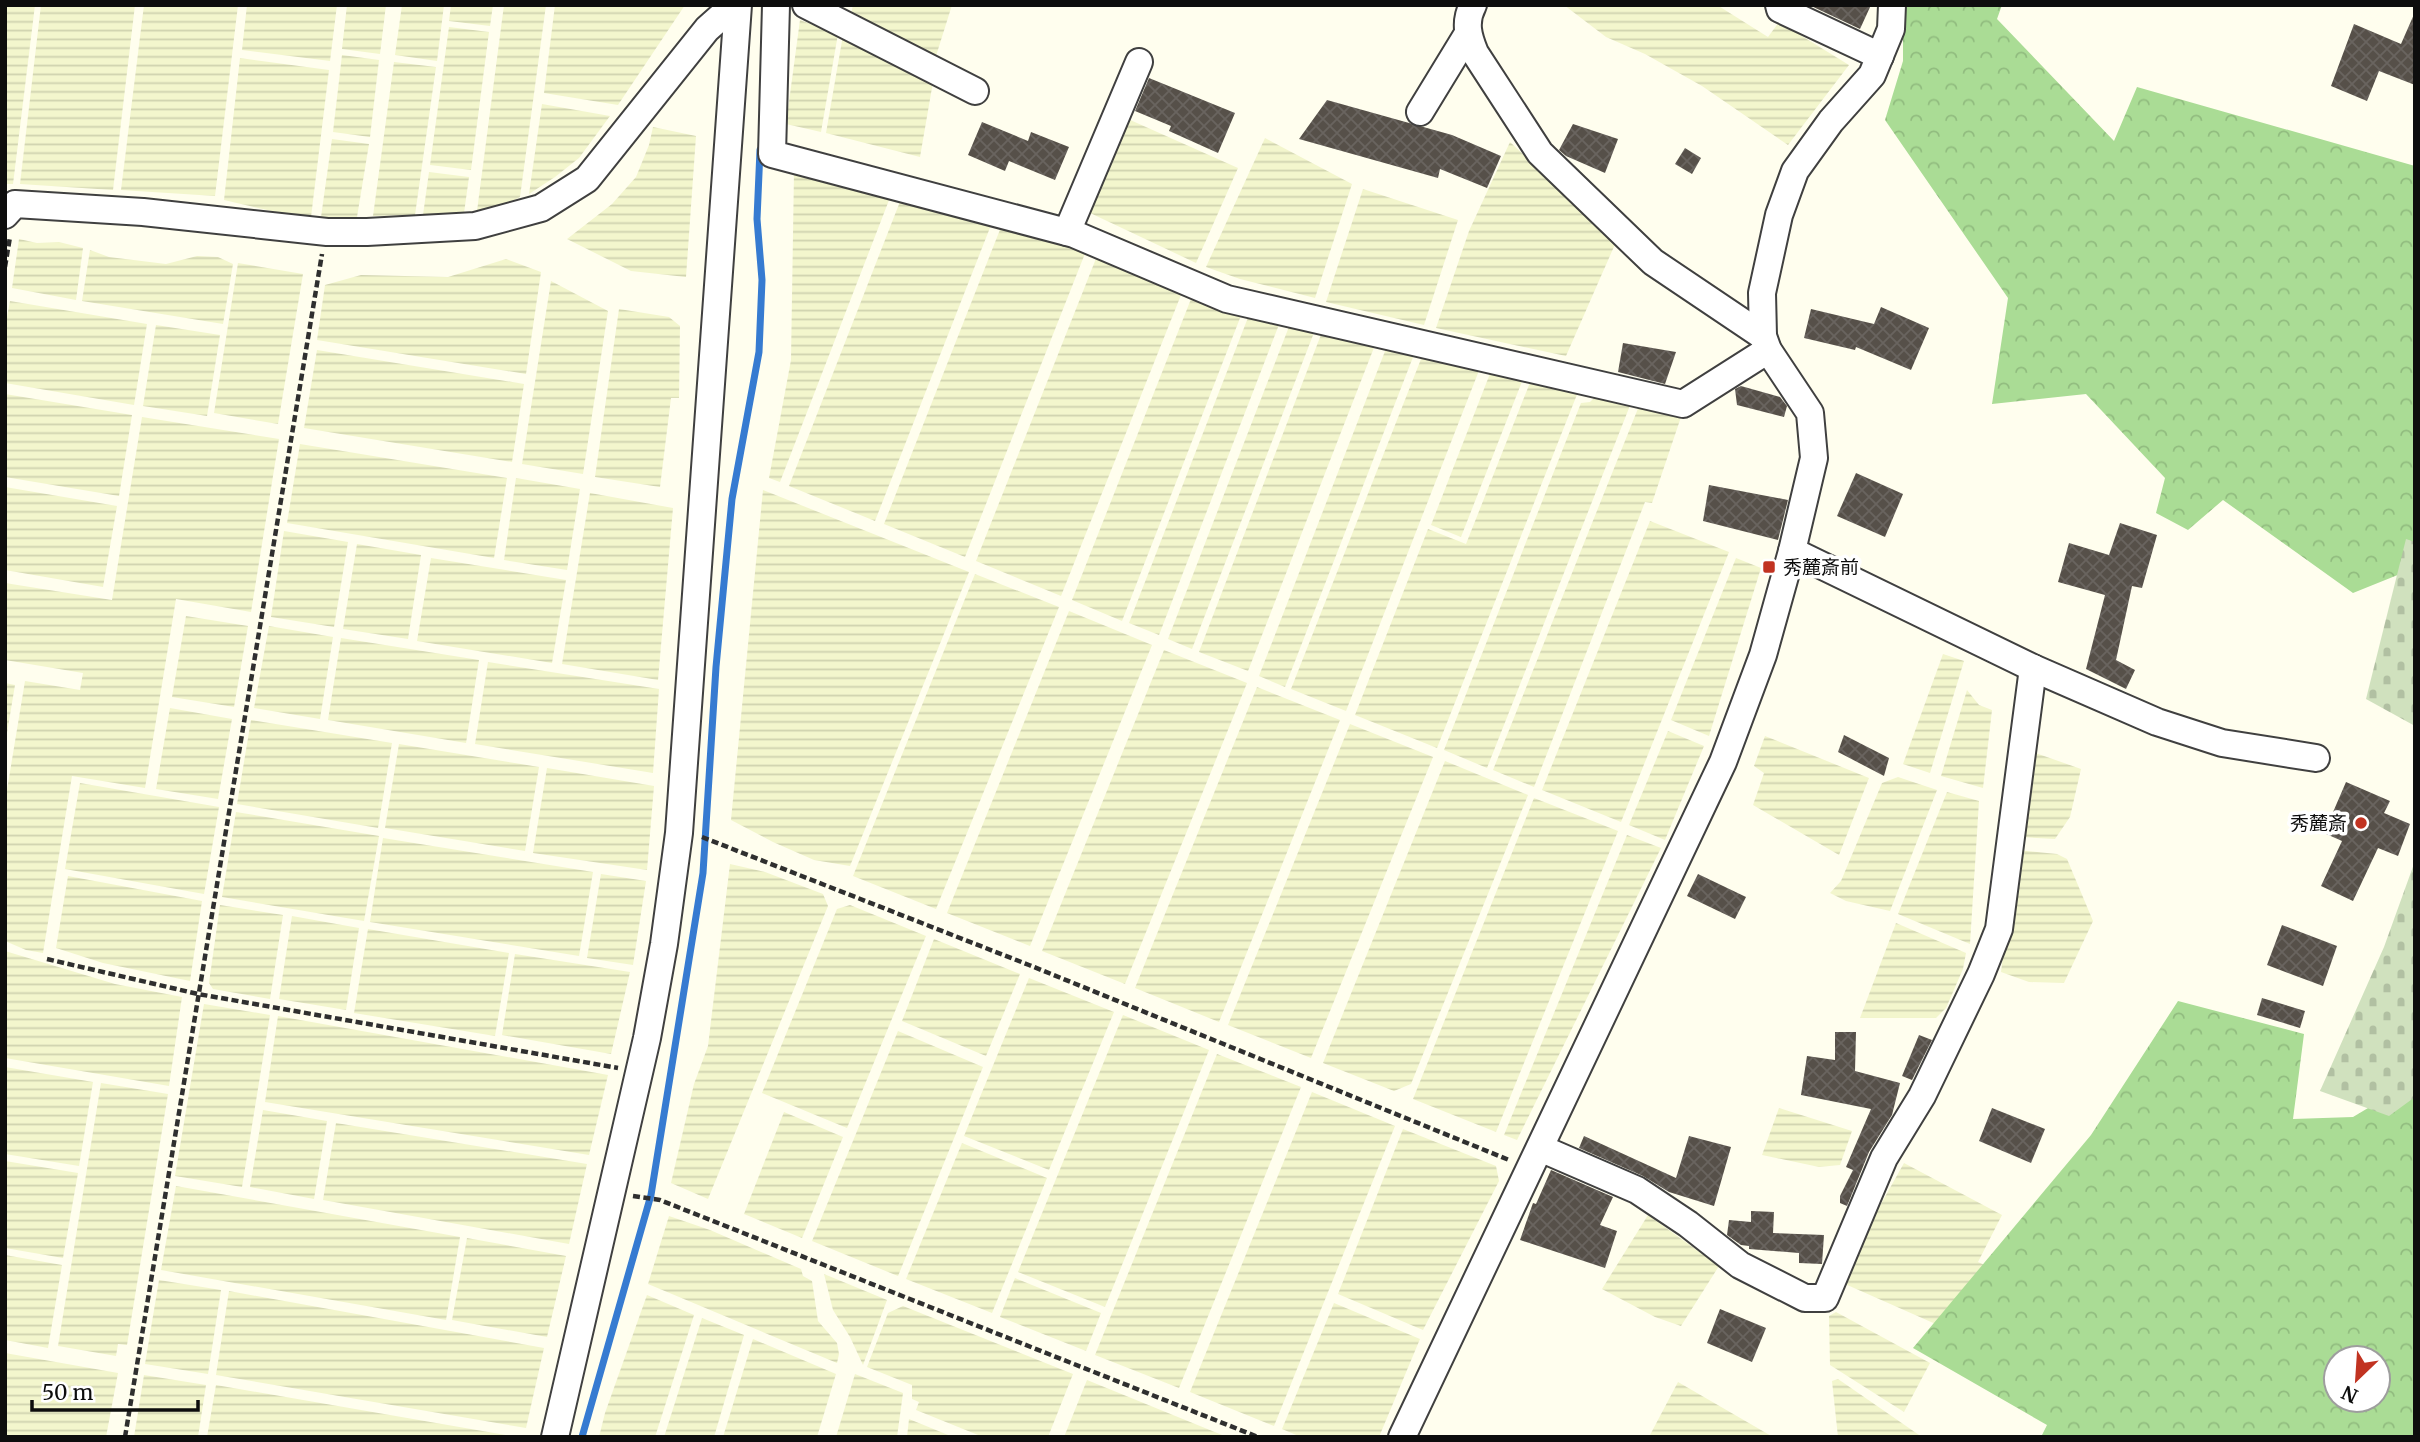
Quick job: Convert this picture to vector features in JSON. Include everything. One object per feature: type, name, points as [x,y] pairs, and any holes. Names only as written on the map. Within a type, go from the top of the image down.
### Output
[{"type":"street","points":[[7,218],[15,204],[143,212],[327,232],[367,232],[475,226],[541,208],[587,179],[708,29],[736,5]]},
{"type":"street","points":[[555,1437],[639,1072],[664,944],[680,832],[736,5]]},
{"type":"street","points":[[776,5],[772,154],[1070,224],[1227,299],[1683,404],[1765,343]]},
{"type":"street","points":[[806,5],[975,91]]},
{"type":"street","points":[[1402,1437],[1723,762],[1763,655],[1814,458],[1810,413],[1765,343],[1653,262],[1540,153],[1475,53],[1467,35],[1468,15],[1472,5]]},
{"type":"street","points":[[1779,5],[1780,9],[1880,56]]},
{"type":"street","points":[[1765,343],[1762,293],[1779,215],[1795,171],[1831,121],[1872,75],[1891,29],[1892,5]]},
{"type":"street","points":[[1420,112],[1467,35]]},
{"type":"street","points":[[1070,224],[1139,62]]},
{"type":"street","points":[[1792,551],[2033,668],[2157,722],[2221,743],[2316,758]]},
{"type":"street","points":[[1535,1158],[1637,1191],[1688,1224],[1740,1265],[1805,1298],[1825,1298],[1884,1158],[1922,1096],[1981,974],[1999,929],[2033,668]]},
{"type":"path","points":[[5,267],[11,232],[7,218]]},
{"type":"path","points":[[125,1437],[315,289],[327,232]]},
{"type":"path","points":[[709,839],[1029,965],[1535,1158]]},
{"type":"path","points":[[47,959],[198,994],[639,1072]]},
{"type":"path","points":[[637,1197],[660,1200],[1258,1437]]},
{"type":"green space","points":[[5,5],[35,5],[13,184],[5,184]]},
{"type":"green space","points":[[41,5],[135,5],[113,190],[20,184]]},
{"type":"green space","points":[[144,5],[238,5],[215,196],[121,190]]},
{"type":"green space","points":[[247,5],[337,5],[330,61],[242,50]]},
{"type":"green space","points":[[347,5],[386,5],[380,54],[342,49]]},
{"type":"green space","points":[[402,5],[444,5],[437,61],[395,55]]},
{"type":"green space","points":[[451,5],[493,5],[490,26],[449,21]]},
{"type":"green space","points":[[504,5],[546,5],[520,197],[501,207],[477,211]]},
{"type":"green space","points":[[555,5],[685,5],[618,105],[544,93]]},
{"type":"green space","points":[[853,5],[952,5],[936,56],[851,14]]},
{"type":"green space","points":[[1564,5],[1717,5],[1768,37],[1779,22],[1849,65],[1788,145],[1702,86],[1645,54],[1606,37]]},
{"type":"green space","points":[[1903,5],[2002,5],[1997,19],[2114,141],[2137,87],[2415,166],[2415,568],[2353,593],[2223,500],[2188,530],[2156,513],[2165,478],[2086,394],[1992,404],[2008,298],[1885,120],[1903,61]]},
{"type":"green space","points":[[800,20],[838,34],[821,132],[786,124]]},
{"type":"green space","points":[[449,27],[489,32],[471,170],[430,165]]},
{"type":"green space","points":[[843,35],[933,82],[920,157],[826,133]]},
{"type":"green space","points":[[342,55],[379,60],[370,137],[333,132]]},
{"type":"green space","points":[[240,58],[329,70],[311,217],[224,200]]},
{"type":"green space","points":[[394,62],[436,67],[415,215],[373,216]]},
{"type":"green space","points":[[542,104],[610,116],[579,158],[529,194]]},
{"type":"green space","points":[[1128,119],[1238,168],[1196,263],[1088,212]]},
{"type":"green space","points":[[653,127],[696,136],[686,277],[631,271],[567,239],[612,204],[636,177]]},
{"type":"green space","points":[[1265,138],[1352,184],[1315,298],[1240,279],[1206,267]]},
{"type":"green space","points":[[332,139],[369,144],[357,217],[321,217]]},
{"type":"green space","points":[[1510,142],[1616,242],[1566,356],[1436,328],[1469,231]]},
{"type":"green space","points":[[429,172],[469,177],[464,213],[423,215]]},
{"type":"green space","points":[[794,172],[891,195],[780,482],[769,478],[791,360]]},
{"type":"green space","points":[[1363,189],[1458,220],[1424,325],[1326,302]]},
{"type":"green space","points":[[901,199],[993,220],[875,521],[789,486]]},
{"type":"green space","points":[[1003,222],[1086,251],[965,557],[884,524]]},
{"type":"green space","points":[[19,239],[37,243],[59,242],[83,248],[76,300],[12,288]]},
{"type":"green space","points":[[90,250],[109,257],[166,264],[197,256],[218,257],[233,264],[223,324],[82,301]]},
{"type":"green space","points":[[1097,256],[1183,290],[1061,596],[976,561]]},
{"type":"green space","points":[[506,259],[541,272],[526,374],[317,340],[325,285],[361,275],[448,277]]},
{"type":"green space","points":[[238,263],[303,274],[278,424],[214,413]]},
{"type":"green space","points":[[551,281],[608,311],[583,474],[522,464]]},
{"type":"green space","points":[[1193,294],[1242,313],[1122,621],[1072,600]]},
{"type":"green space","points":[[10,301],[147,324],[134,405],[5,383],[5,328]]},
{"type":"green space","points":[[619,309],[669,317],[680,326],[679,398],[671,398],[660,487],[595,477]]},
{"type":"green space","points":[[1249,315],[1280,322],[1159,635],[1129,623]]},
{"type":"green space","points":[[1290,324],[1315,330],[1192,649],[1168,639]]},
{"type":"green space","points":[[156,325],[220,335],[207,416],[143,406]]},
{"type":"green space","points":[[1322,332],[1375,345],[1248,671],[1199,652]]},
{"type":"green space","points":[[1387,346],[1415,352],[1285,687],[1259,676]]},
{"type":"green space","points":[[317,350],[524,384],[512,462],[304,428]]},
{"type":"green space","points":[[1423,354],[1480,368],[1346,711],[1291,689]]},
{"type":"green space","points":[[1491,371],[1523,379],[1461,537],[1431,525]]},
{"type":"green space","points":[[1531,380],[1578,392],[1437,748],[1355,715],[1428,529],[1466,544]]},
{"type":"green space","points":[[5,394],[132,415],[119,496],[5,477]]},
{"type":"green space","points":[[1598,394],[1631,403],[1487,768],[1444,750],[1581,403],[1590,402]]},
{"type":"green space","points":[[1639,406],[1681,417],[1652,503],[1645,502],[1534,787],[1493,770]]},
{"type":"green space","points":[[142,417],[279,439],[251,612],[176,599],[145,788],[72,776],[43,953],[26,950],[5,941],[5,802],[25,681],[80,690],[83,673],[5,660],[5,583],[112,600]]},
{"type":"green space","points":[[300,444],[507,478],[494,558],[287,523]]},
{"type":"green space","points":[[516,478],[580,489],[567,570],[504,560]]},
{"type":"green space","points":[[5,487],[117,506],[103,587],[5,570]]},
{"type":"green space","points":[[763,490],[969,572],[850,866],[814,860],[731,820]]},
{"type":"green space","points":[[590,493],[673,508],[658,680],[562,664]]},
{"type":"green space","points":[[1650,521],[1729,552],[1621,822],[1542,790]]},
{"type":"green space","points":[[284,531],[348,542],[334,627],[271,617]]},
{"type":"green space","points":[[2406,539],[2415,542],[2415,726],[2366,699]]},
{"type":"green space","points":[[357,544],[421,555],[408,639],[343,629]]},
{"type":"green space","points":[[431,558],[566,580],[552,663],[417,641]]},
{"type":"green space","points":[[1736,558],[1761,568],[1709,736],[1671,720]]},
{"type":"green space","points":[[975,574],[1059,607],[936,909],[853,876]]},
{"type":"green space","points":[[1069,611],[1152,645],[1030,946],[947,913]]},
{"type":"green space","points":[[186,616],[248,626],[234,707],[172,697]]},
{"type":"green space","points":[[269,626],[333,637],[320,719],[254,708]]},
{"type":"green space","points":[[341,638],[479,660],[466,743],[328,720]]},
{"type":"green space","points":[[1164,650],[1247,683],[1125,984],[1042,951]]},
{"type":"green space","points":[[1943,654],[1964,661],[1930,773],[1903,764]]},
{"type":"green space","points":[[488,662],[659,689],[653,773],[475,744]]},
{"type":"green space","points":[[5,683],[15,685],[5,745]]},
{"type":"green space","points":[[1257,687],[1340,720],[1219,1022],[1135,988]]},
{"type":"green space","points":[[1967,690],[1979,705],[1992,710],[1983,788],[1941,776]]},
{"type":"green space","points":[[170,708],[232,719],[218,799],[156,789]]},
{"type":"green space","points":[[251,720],[392,743],[378,828],[237,804]]},
{"type":"green space","points":[[1350,724],[1433,757],[1311,1058],[1228,1025]]},
{"type":"green space","points":[[1668,731],[1704,746],[1665,840],[1629,825]]},
{"type":"green space","points":[[1765,736],[1869,778],[1839,855],[1753,805],[1764,773],[1754,766]]},
{"type":"green space","points":[[399,744],[539,767],[525,851],[385,828]]},
{"type":"green space","points":[[2030,751],[2081,769],[2070,817],[2055,839],[2020,837]]},
{"type":"green space","points":[[1445,761],[1528,795],[1411,1084],[1394,1091],[1323,1063]]},
{"type":"green space","points":[[547,768],[654,786],[647,870],[533,853]]},
{"type":"green space","points":[[1898,777],[1937,790],[1890,911],[1846,901],[1830,893],[1841,881],[1882,783]]},
{"type":"green space","points":[[80,783],[219,807],[204,894],[65,869]]},
{"type":"green space","points":[[1947,792],[1979,801],[1970,944],[1898,914]]},
{"type":"green space","points":[[1534,798],[1618,831],[1496,1132],[1413,1099]]},
{"type":"green space","points":[[236,812],[379,836],[364,921],[222,897]]},
{"type":"green space","points":[[1627,835],[1661,848],[1517,1140],[1504,1135]]},
{"type":"green space","points":[[383,838],[593,872],[579,956],[370,922]]},
{"type":"green space","points":[[2017,850],[2057,854],[2067,859],[2093,921],[2064,983],[2029,982],[2001,972]]},
{"type":"green space","points":[[2415,861],[2415,1097],[2389,1116],[2320,1091],[2384,947]]},
{"type":"green space","points":[[730,864],[765,872],[823,894],[828,906],[708,1199],[671,1183],[694,1084],[708,1046]]},
{"type":"green space","points":[[601,874],[646,881],[633,965],[587,958]]},
{"type":"green space","points":[[68,876],[202,901],[190,981],[103,963],[56,948]]},
{"type":"green space","points":[[220,905],[283,915],[270,999],[213,989],[209,983]]},
{"type":"green space","points":[[850,905],[926,936],[847,1128],[762,1093],[837,909]]},
{"type":"green space","points":[[292,916],[359,928],[346,1010],[279,999]]},
{"type":"green space","points":[[1896,923],[1966,953],[1963,969],[1946,1008],[1936,1018],[1860,1018]]},
{"type":"green space","points":[[368,929],[509,953],[495,1036],[354,1013]]},
{"type":"green space","points":[[934,939],[1020,974],[986,1056],[902,1021]]},
{"type":"green space","points":[[5,951],[115,984],[182,997],[169,1086],[5,1058]]},
{"type":"green space","points":[[515,954],[630,972],[611,1054],[502,1035]]},
{"type":"green space","points":[[1029,978],[1114,1012],[1049,1170],[964,1136]]},
{"type":"green space","points":[[2178,1001],[2304,1034],[2293,1119],[2353,1117],[2415,1080],[2415,1437],[2041,1437],[2047,1425],[1913,1348],[2091,1135]]},
{"type":"green space","points":[[204,1004],[270,1015],[242,1187],[175,1176]]},
{"type":"green space","points":[[1123,1015],[1209,1050],[1105,1307],[1018,1272]]},
{"type":"green space","points":[[278,1016],[608,1075],[589,1155],[265,1102]]},
{"type":"green space","points":[[898,1031],[983,1067],[898,1276],[812,1241]]},
{"type":"green space","points":[[1217,1054],[1301,1087],[1179,1388],[1095,1355]]},
{"type":"green space","points":[[5,1067],[93,1082],[79,1166],[5,1154]]},
{"type":"green space","points":[[101,1083],[168,1094],[127,1345],[118,1344],[116,1356],[58,1346]]},
{"type":"green space","points":[[1312,1092],[1395,1126],[1274,1426],[1190,1392]]},
{"type":"green space","points":[[1779,1108],[1852,1131],[1840,1165],[1819,1167],[1762,1155]]},
{"type":"green space","points":[[263,1110],[327,1121],[314,1199],[250,1187]]},
{"type":"green space","points":[[784,1112],[843,1137],[802,1238],[744,1214]]},
{"type":"green space","points":[[336,1123],[587,1164],[569,1244],[323,1200]]},
{"type":"green space","points":[[1403,1129],[1496,1166],[1499,1181],[1423,1330],[1338,1294]]},
{"type":"green space","points":[[962,1143],[1047,1178],[992,1313],[906,1279]]},
{"type":"green space","points":[[5,1161],[78,1173],[63,1258],[5,1248]]},
{"type":"green space","points":[[1904,1163],[2002,1215],[1978,1262],[1996,1270],[1965,1337],[1845,1284],[1859,1243]]},
{"type":"green space","points":[[176,1186],[460,1237],[446,1320],[161,1270]]},
{"type":"green space","points":[[1648,1215],[1719,1266],[1681,1326],[1655,1317],[1602,1289]]},
{"type":"green space","points":[[669,1216],[710,1230],[801,1269],[803,1276],[812,1281],[818,1321],[837,1343],[837,1363],[648,1284]]},
{"type":"green space","points":[[467,1238],[566,1256],[547,1337],[452,1320]]},
{"type":"green space","points":[[5,1255],[62,1265],[48,1348],[5,1340]]},
{"type":"green space","points":[[824,1274],[887,1300],[863,1365],[833,1310]]},
{"type":"green space","points":[[1015,1278],[1101,1313],[1086,1351],[1000,1317]]},
{"type":"green space","points":[[159,1280],[221,1290],[208,1374],[145,1364]]},
{"type":"green space","points":[[229,1291],[544,1348],[526,1428],[216,1375]]},
{"type":"green space","points":[[647,1295],[694,1315],[655,1437],[599,1437],[605,1413]]},
{"type":"green space","points":[[1334,1303],[1420,1339],[1379,1437],[1301,1437],[1282,1429]]},
{"type":"green space","points":[[903,1306],[1073,1374],[1048,1437],[983,1437],[916,1410],[919,1402],[912,1399],[912,1385],[867,1367],[888,1313]]},
{"type":"green space","points":[[1836,1312],[1930,1363],[1904,1412],[1830,1365],[1829,1316]]},
{"type":"green space","points":[[702,1318],[744,1335],[714,1437],[664,1437]]},
{"type":"green space","points":[[753,1339],[836,1374],[817,1437],[723,1437]]},
{"type":"green space","points":[[5,1353],[118,1373],[106,1437],[5,1437]]},
{"type":"green space","points":[[855,1374],[903,1393],[897,1437],[836,1437]]},
{"type":"green space","points":[[144,1375],[206,1385],[198,1437],[134,1437]]},
{"type":"green space","points":[[1838,1379],[1922,1437],[1838,1437],[1832,1381]]},
{"type":"green space","points":[[1087,1380],[1227,1437],[1064,1437]]},
{"type":"green space","points":[[1678,1382],[1773,1437],[1653,1437],[1650,1435]]},
{"type":"green space","points":[[216,1385],[517,1437],[207,1437]]},
{"type":"green space","points":[[909,1419],[953,1437],[907,1437]]},
{"type":"building","points":[[1809,5],[1871,5],[1860,29]]},
{"type":"building","points":[[2415,12],[2415,85],[2379,71],[2367,101],[2331,86],[2354,24],[2401,44]]},
{"type":"building","points":[[1149,78],[1235,113],[1218,153],[1169,131],[1171,126],[1135,111]]},
{"type":"building","points":[[1327,100],[1452,135],[1501,156],[1487,188],[1440,169],[1438,178],[1299,139]]},
{"type":"building","points":[[982,122],[1028,141],[1031,132],[1069,147],[1055,180],[1009,161],[1005,171],[968,155]]},
{"type":"building","points":[[1573,124],[1618,139],[1605,173],[1566,156],[1559,150]]},
{"type":"building","points":[[1685,148],[1701,158],[1692,174],[1675,164]]},
{"type":"building","points":[[1881,307],[1929,328],[1911,370],[1856,347],[1855,350],[1804,338],[1811,309],[1874,324]]},
{"type":"building","points":[[1623,343],[1676,352],[1665,384],[1618,372]]},
{"type":"building","points":[[1741,386],[1780,397],[1787,406],[1784,417],[1737,405],[1735,389]]},
{"type":"building","points":[[1856,473],[1903,494],[1885,537],[1837,516]]},
{"type":"building","points":[[1709,485],[1788,500],[1778,540],[1703,521]]},
{"type":"building","points":[[2120,523],[2157,535],[2142,588],[2132,586],[2116,660],[2135,670],[2126,689],[2086,669],[2105,595],[2058,582],[2069,543],[2109,555]]},
{"type":"building","points":[[1844,735],[1889,758],[1884,776],[1838,752]]},
{"type":"building","points":[[2346,782],[2390,801],[2384,813],[2410,824],[2398,856],[2378,848],[2353,901],[2321,886],[2342,841],[2324,833]]},
{"type":"building","points":[[1698,874],[1746,897],[1735,919],[1687,896]]},
{"type":"building","points":[[2282,925],[2337,946],[2323,986],[2267,965]]},
{"type":"building","points":[[2262,998],[2305,1011],[2300,1028],[2257,1015]]},
{"type":"building","points":[[1835,1032],[1856,1032],[1855,1071],[1900,1083],[1892,1115],[1869,1152],[1847,1206],[1840,1203],[1840,1196],[1853,1170],[1846,1167],[1871,1109],[1801,1095],[1807,1056],[1835,1060]]},
{"type":"building","points":[[1919,1035],[1932,1040],[1912,1080],[1902,1076]]},
{"type":"building","points":[[1992,1108],[2045,1129],[2031,1163],[1979,1141]]},
{"type":"building","points":[[1584,1136],[1676,1178],[1689,1136],[1731,1147],[1714,1206],[1669,1192],[1643,1176],[1579,1148]]},
{"type":"building","points":[[1551,1170],[1613,1197],[1600,1225],[1617,1231],[1605,1268],[1520,1240],[1533,1203],[1536,1204]]},
{"type":"building","points":[[1751,1211],[1774,1212],[1773,1233],[1824,1235],[1822,1264],[1799,1263],[1799,1253],[1749,1249],[1749,1246],[1741,1245],[1727,1235],[1729,1220],[1751,1222]]},
{"type":"building","points":[[1720,1309],[1766,1328],[1752,1362],[1707,1343]]},
{"type":"waterway","points":[[582,1437],[651,1195],[703,873],[716,667],[732,499],[759,352],[762,280],[757,219],[760,150]]},
{"type":"place","name":"秀麓斎前","points":[[1769,567]]},
{"type":"place","name":"秀麓斎","points":[[2361,823]]}]
